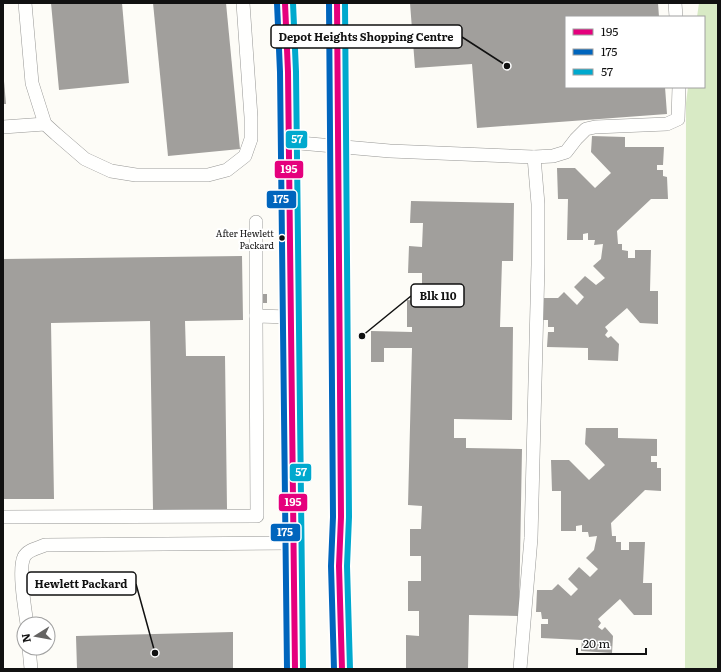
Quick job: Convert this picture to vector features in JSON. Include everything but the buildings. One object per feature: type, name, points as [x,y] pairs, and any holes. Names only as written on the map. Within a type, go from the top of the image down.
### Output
[{"type":"street","points":[[285,3],[288,72],[295,669]]},
{"type":"street","points":[[337,3],[341,502],[339,566],[342,669]]},
{"type":"lane","points":[[25,3],[32,83],[45,124],[85,159],[111,171],[136,175],[208,175],[227,170],[245,156],[251,139],[251,118],[242,3]]},
{"type":"lane","points":[[675,3],[676,16]]},
{"type":"lane","points":[[288,142],[425,153],[534,158],[553,156],[566,152],[576,139],[586,129],[595,123],[667,124],[678,119],[680,88]]},
{"type":"lane","points":[[3,127],[45,124]]},
{"type":"lane","points":[[520,669],[530,538],[538,265],[538,204],[534,158]]},
{"type":"lane","points":[[3,517],[257,516],[256,222]]},
{"type":"lane","points":[[256,316],[290,317]]},
{"type":"lane","points":[[26,616],[22,572],[24,557],[32,550],[38,548],[46,546],[293,543]]},
{"type":"lane","points":[[30,656],[31,669]]},
{"type":"green space","points":[[699,3],[718,3],[718,669],[685,669],[686,103],[688,88],[705,88],[705,16],[697,16]]},
{"type":"transit line","name":"175","points":[[277,3],[280,72],[287,669]]},
{"type":"transit line","name":"195","points":[[285,3],[288,72],[295,669]]},
{"type":"transit line","name":"57","points":[[293,3],[296,72],[303,669]]},
{"type":"transit line","name":"175","points":[[329,3],[333,517],[331,566],[334,669]]},
{"type":"transit line","name":"195","points":[[337,3],[341,517],[339,566],[342,669]]},
{"type":"transit line","name":"57","points":[[345,3],[349,517],[347,566],[350,669]]},
{"type":"place","name":"Depot Heights Shopping Centre","points":[[507,66]]},
{"type":"place","name":"After Hewlett Packard","points":[[282,238]]},
{"type":"place","name":"Blk 110","points":[[362,336]]},
{"type":"place","name":"Hewlett Packard","points":[[155,653]]}]
